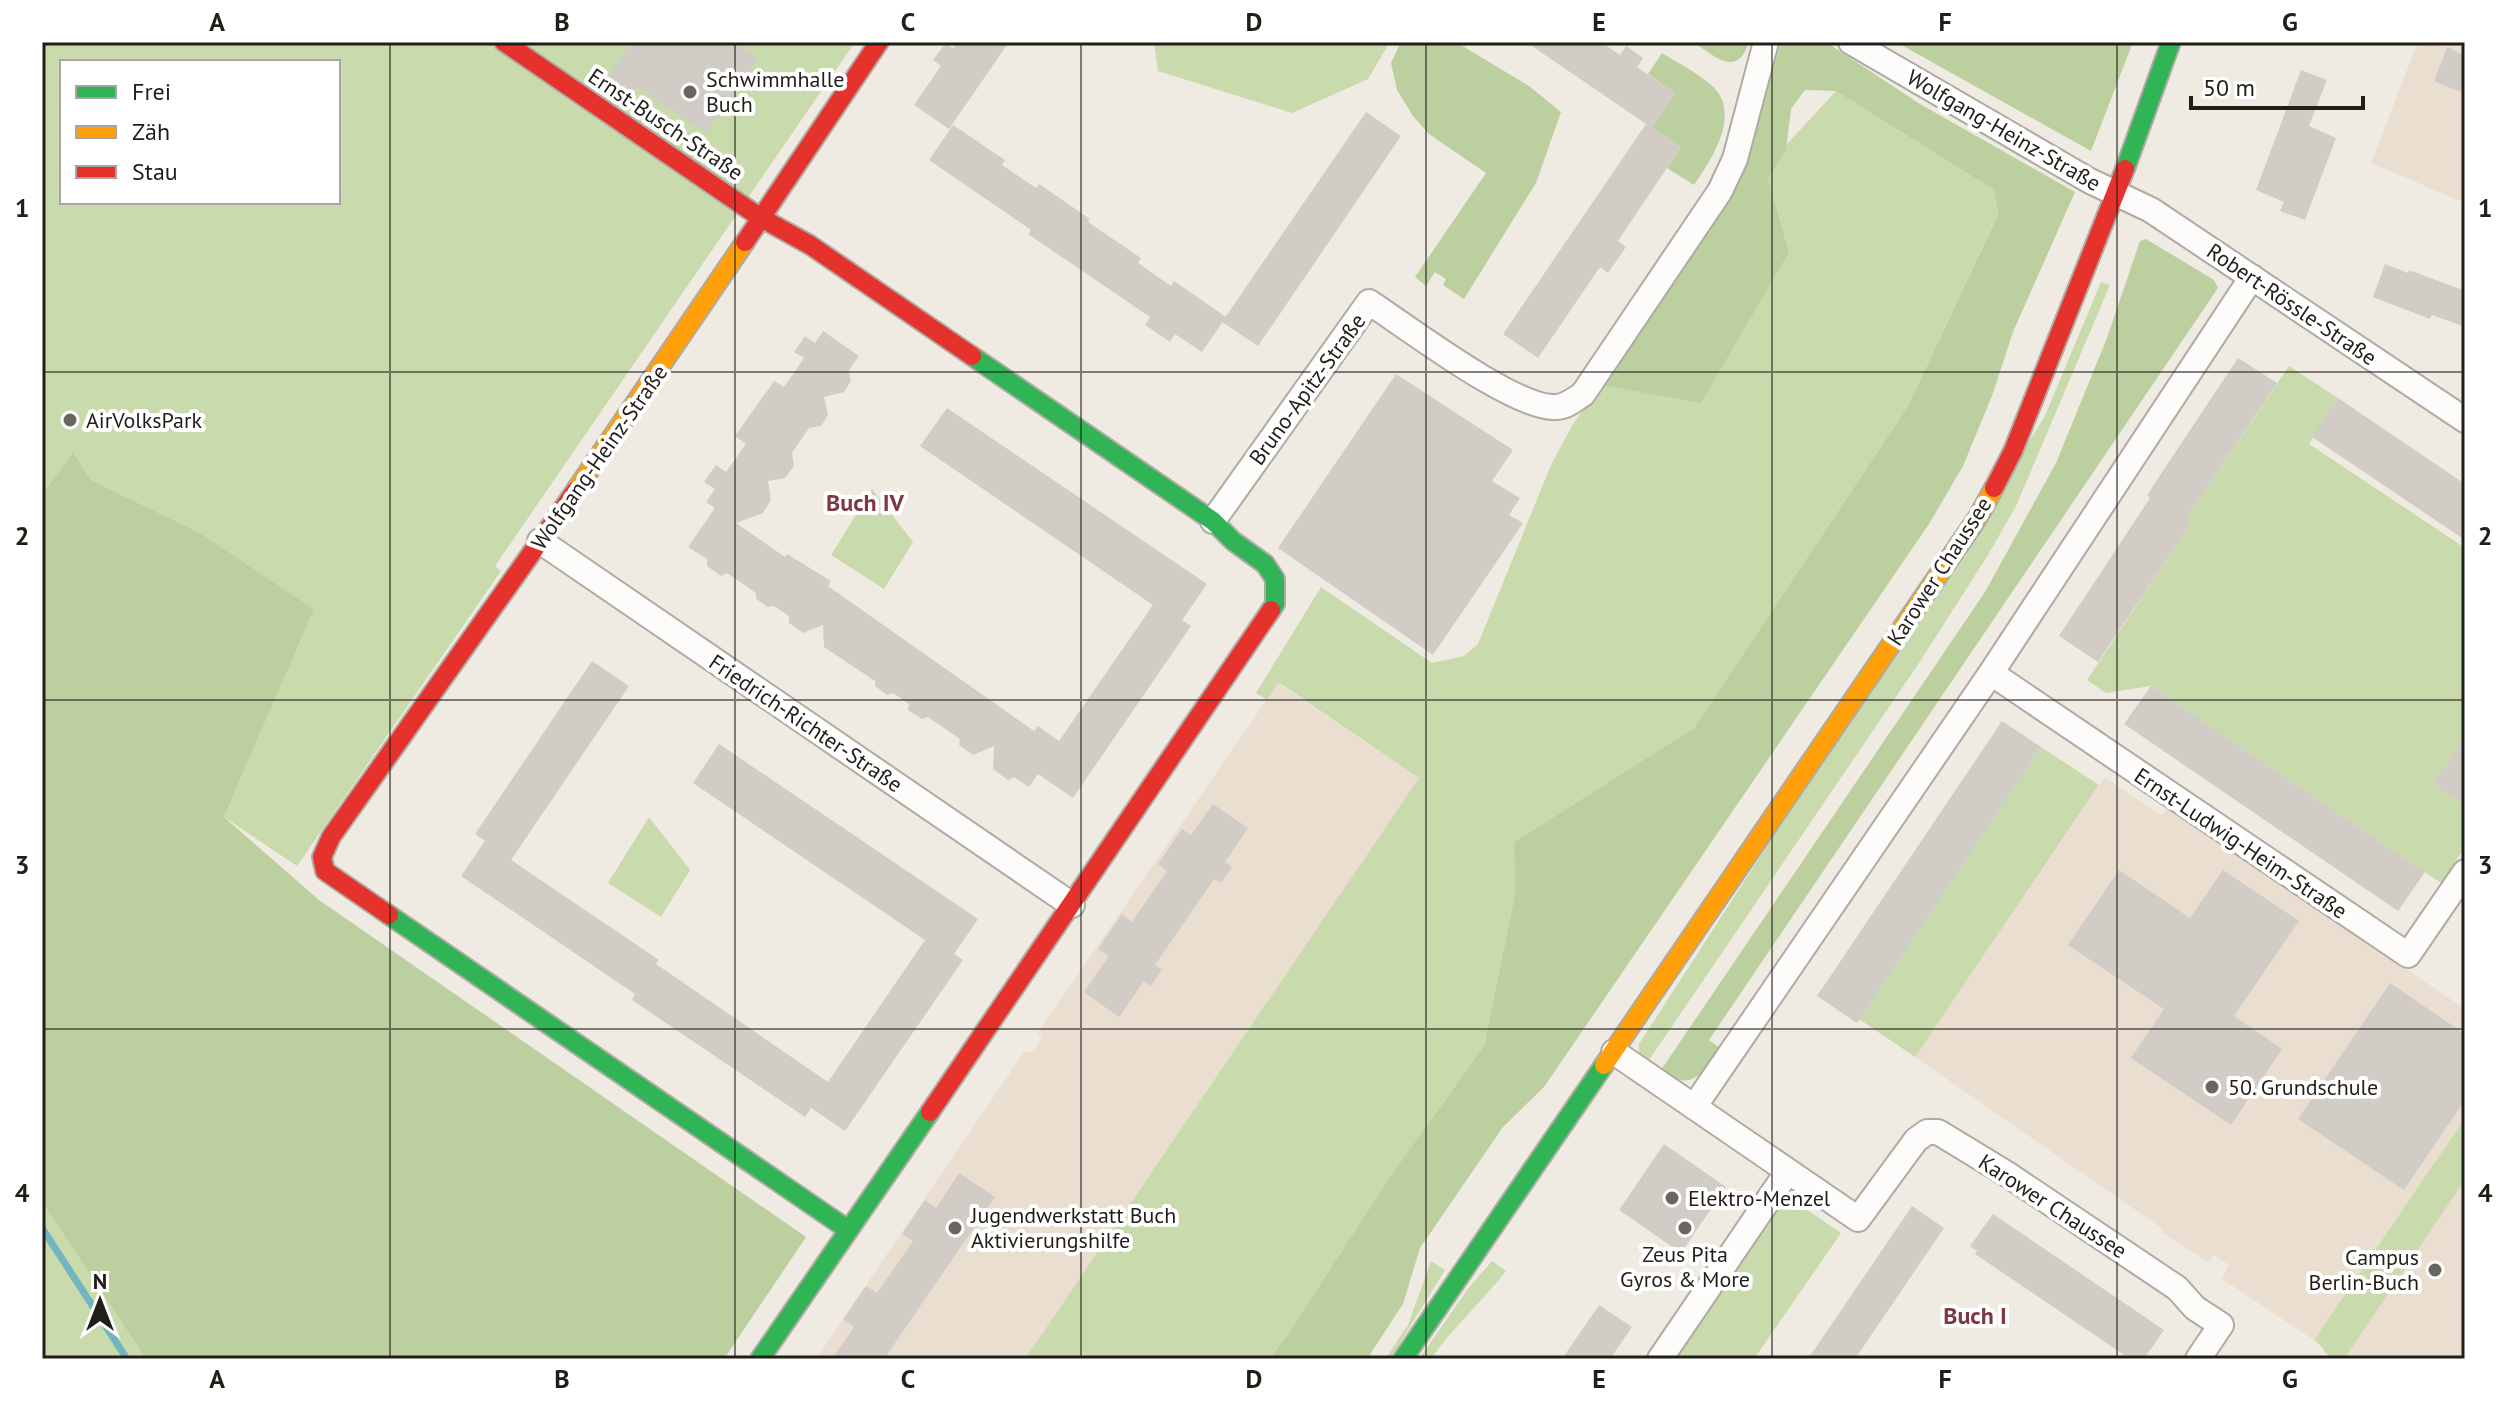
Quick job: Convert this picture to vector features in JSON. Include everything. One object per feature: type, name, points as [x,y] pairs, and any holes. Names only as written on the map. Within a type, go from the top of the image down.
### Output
[{"type":"street","name":"Ernst-Busch-Straße","points":[[504,42],[761,218]]},
{"type":"street","name":"Wolfgang-Heinz-Straße","points":[[847,1229],[325,871],[322,857],[331,837],[428,704],[879,42]]},
{"type":"street","name":"Bruno-Apitz-Straße","points":[[1213,521],[1369,302],[1521,399],[1554,407],[1569,404],[1583,394],[1720,191],[1735,159],[1766,42]]},
{"type":"street","name":"Wolfgang-Heinz-Straße","points":[[1851,42],[2116,194]]},
{"type":"street","name":"Karower Chaussee","points":[[1403,1359],[1978,517],[2013,451],[2116,194],[2171,42]]},
{"type":"street","name":"Robert-Rössle-Straße","points":[[2116,194],[2151,210],[2465,420]]},
{"type":"street","points":[[760,1359],[1275,604],[1275,579],[1265,564],[1233,541],[1213,521],[810,245],[761,218]]},
{"type":"street","points":[[1694,1107],[1991,673],[2252,277]]},
{"type":"street","name":"Friedrich-Richter-Straße","points":[[540,541],[1072,905]]},
{"type":"street","name":"Ernst-Ludwig-Heim-Straße","points":[[1991,673],[2408,955],[2465,872]]},
{"type":"street","name":"Karower Chaussee","points":[[1614,1052],[1858,1219],[1916,1140],[1927,1132],[1938,1132],[2007,1174],[2177,1288],[2195,1308],[2221,1325],[2198,1359]]},
{"type":"street","points":[[1660,1359],[1788,1171]]},
{"type":"shaded area","points":[[2418,42],[2465,42],[2465,203],[2371,163]]},
{"type":"shaded area","points":[[1278,683],[1419,778],[1025,1359],[816,1359],[1024,1052],[1036,1047],[1042,1036],[1037,1034]]},
{"type":"shaded area","name":"50. Grundschule","points":[[2105,777],[2161,816],[2168,807],[2465,1009],[2465,1118],[2314,1340],[2222,1279],[2229,1265],[2214,1255],[2208,1262],[2162,1232],[2163,1229],[1915,1057]]},
{"type":"shaded area","name":"Campus Berlin-Buch","points":[[2465,1180],[2465,1359],[2344,1359]]},
{"type":"green space","points":[[42,42],[855,42],[495,566],[501,571],[297,866],[224,817],[314,609],[200,533],[91,480],[74,453],[42,497]]},
{"type":"green space","points":[[1154,42],[1390,42],[1368,79],[1292,113],[1158,71]]},
{"type":"green space","points":[[1401,42],[1456,42],[1529,86],[1561,112],[1536,183],[1464,299],[1443,285],[1446,279],[1435,272],[1426,286],[1415,277],[1486,173],[1429,134],[1413,116],[1397,90],[1391,63]]},
{"type":"green space","points":[[1693,42],[1749,42],[1744,53],[1732,62],[1717,58]]},
{"type":"green space","points":[[1781,42],[1826,42],[1920,104],[2075,192],[2013,332],[1992,396],[1963,466],[1929,524],[1544,1087],[1503,1127],[1420,1248],[1403,1304],[1367,1359],[1269,1359],[1391,1175],[1484,1046],[1515,894],[1514,842],[1694,728],[1908,406],[1998,214],[1994,190],[1836,91],[1805,90],[1791,109],[1786,150],[1768,178],[1789,252],[1701,403],[1603,385],[1715,221],[1747,158]]},
{"type":"green space","points":[[1896,42],[2133,42],[2091,151]]},
{"type":"green space","points":[[1662,53],[1710,84],[1720,95],[1724,107],[1722,134],[1694,185],[1667,168],[1681,147],[1652,128],[1675,93],[1648,74]]},
{"type":"green space","points":[[1836,91],[1994,190],[1998,213],[1908,406],[1694,728],[1514,842],[1515,894],[1484,1046],[1391,1175],[1269,1359],[1025,1359],[1419,778],[1284,686],[1278,683],[1267,700],[1256,693],[1321,587],[1432,663],[1464,656],[1478,644],[1551,465],[1600,384],[1789,252],[1768,178],[1787,144]]},
{"type":"green space","points":[[2146,239],[2214,280],[2218,288],[1709,1040],[1720,1048],[1713,1058],[1701,1073],[1689,1080],[1659,1073],[1985,592],[2056,463],[2107,338],[2140,241]]},
{"type":"green space","points":[[2101,282],[2110,285],[2016,506],[1988,555],[1919,663],[1647,1063],[1639,1052],[1639,1044],[2044,418]]},
{"type":"green space","points":[[2289,366],[2338,398],[2309,444],[2465,548],[2465,737],[2433,784],[2465,805],[2465,847],[2441,883],[2151,686],[2106,693],[2087,680],[2190,525],[2185,521]]},
{"type":"green space","points":[[73,452],[91,480],[200,533],[314,609],[224,817],[319,900],[806,1237],[724,1359],[146,1359],[42,1202],[42,496]]},
{"type":"green space","points":[[872,489],[913,542],[884,589],[831,555]]},
{"type":"green space","points":[[2041,747],[2099,785],[1915,1057],[1859,1019]]},
{"type":"green space","points":[[649,817],[690,870],[661,917],[608,883]]},
{"type":"green space","points":[[2465,1118],[2465,1180],[2344,1359],[2329,1356],[2314,1340]]},
{"type":"green space","points":[[1784,1194],[1841,1233],[1754,1359],[1671,1359]]},
{"type":"green space","points":[[42,1202],[146,1359],[42,1359]]},
{"type":"green space","points":[[1431,1261],[1445,1270],[1390,1359],[1385,1359],[1408,1325]]},
{"type":"green space","points":[[1492,1261],[1506,1271],[1431,1359],[1419,1359],[1467,1290]]},
{"type":"building","name":"Schwimmhalle Buch","points":[[632,42],[735,42],[758,58],[706,133],[638,87],[630,97],[606,80]]},
{"type":"building","points":[[957,42],[1009,42],[949,129],[914,105],[941,66],[933,60],[945,44],[953,48]]},
{"type":"building","points":[[1526,42],[1601,42],[1620,55],[1626,46],[1643,58],[1637,67],[1675,93],[1652,128]]},
{"type":"building","points":[[2447,47],[2465,56],[2465,94],[2434,81]]},
{"type":"building","points":[[2301,70],[2327,80],[2309,126],[2336,138],[2305,220],[2280,211],[2284,202],[2256,190]]},
{"type":"building","points":[[1366,112],[1401,136],[1258,346],[1222,322]]},
{"type":"building","points":[[1646,124],[1681,147],[1618,241],[1626,247],[1608,273],[1600,267],[1538,358],[1503,334]]},
{"type":"building","points":[[953,125],[1005,160],[1002,165],[1036,188],[1039,184],[1090,219],[1088,222],[1141,258],[1138,263],[1171,286],[1174,281],[1226,317],[1202,352],[1175,334],[1170,342],[1145,325],[1150,317],[1028,234],[1031,230],[929,160]]},
{"type":"building","points":[[2385,264],[2465,291],[2465,327],[2432,315],[2430,319],[2373,297]]},
{"type":"building","points":[[823,331],[859,356],[849,370],[851,381],[844,392],[824,397],[828,415],[821,426],[809,428],[792,453],[794,466],[785,478],[768,481],[771,500],[763,513],[736,523],[785,557],[787,554],[831,581],[828,586],[1034,731],[1038,726],[1059,741],[1153,605],[920,446],[947,408],[1207,584],[1182,620],[1191,626],[1073,798],[1038,774],[1029,787],[1014,777],[1008,780],[993,769],[994,746],[973,755],[959,745],[960,739],[928,717],[922,719],[908,710],[909,704],[893,693],[887,695],[875,686],[875,681],[824,647],[823,625],[803,633],[789,623],[789,616],[756,599],[756,593],[727,573],[721,576],[707,566],[707,559],[688,547],[715,508],[706,502],[715,489],[704,482],[716,465],[726,472],[746,444],[735,436],[774,381],[784,387],[804,358],[794,352],[805,336],[815,343]]},
{"type":"building","points":[[2238,358],[2277,383],[2185,521],[2190,525],[2098,662],[2059,636]]},
{"type":"building","points":[[1396,374],[1513,450],[1492,481],[1520,498],[1509,515],[1523,523],[1433,655],[1278,548]]},
{"type":"building","points":[[2338,398],[2465,484],[2465,540],[2312,437]]},
{"type":"building","points":[[592,661],[629,686],[511,860],[659,960],[656,964],[828,1082],[925,940],[693,783],[719,744],[978,919],[954,954],[963,960],[845,1131],[811,1108],[805,1117],[632,1000],[635,994],[461,876],[485,841],[475,834]]},
{"type":"building","points":[[2151,686],[2425,872],[2398,911],[2124,724]]},
{"type":"building","points":[[2002,721],[2041,747],[1857,1023],[1817,996]]},
{"type":"building","points":[[2465,736],[2465,805],[2433,784]]},
{"type":"building","points":[[1213,804],[1248,828],[1225,862],[1232,867],[1221,883],[1214,879],[1155,965],[1162,970],[1151,986],[1144,981],[1119,1017],[1084,992],[1109,956],[1098,949],[1122,914],[1132,922],[1167,871],[1158,864],[1182,829],[1191,835]]},
{"type":"building","points":[[2119,870],[2190,918],[2223,870],[2299,921],[2234,1016],[2282,1049],[2231,1125],[2131,1058],[2164,1009],[2068,945]]},
{"type":"building","points":[[2390,983],[2465,1034],[2465,1100],[2404,1190],[2298,1119]]},
{"type":"building","name":"Elektro-Menzel","points":[[1664,1144],[1726,1187],[1681,1253],[1619,1210]]},
{"type":"building","points":[[959,1173],[995,1197],[884,1359],[832,1359],[854,1327],[843,1319],[866,1286],[877,1293],[913,1241],[902,1234],[925,1200],[936,1208]]},
{"type":"building","points":[[1912,1206],[1944,1228],[1855,1359],[1808,1359]]},
{"type":"building","points":[[1993,1214],[2164,1330],[2144,1359],[2130,1359],[1975,1254],[1977,1251],[1970,1246]]},
{"type":"building","points":[[1599,1305],[1632,1327],[1610,1359],[1562,1359]]},
{"type":"waterway","points":[[42,1228],[127,1359]]},
{"type":"traffic: fast","points":[[2125,169],[2171,42]]},
{"type":"traffic: fast","points":[[972,356],[1213,521],[1233,541],[1265,564],[1275,579],[1275,604],[1271,610]]},
{"type":"traffic: fast","points":[[389,915],[847,1229]]},
{"type":"traffic: fast","points":[[1403,1359],[1604,1065]]},
{"type":"traffic: fast","points":[[760,1359],[930,1112]]},
{"type":"traffic: slow","points":[[576,490],[745,242]]},
{"type":"traffic: slow","points":[[1604,1065],[1978,517],[1994,488]]},
{"type":"traffic: jam","points":[[504,42],[761,218],[810,245],[972,356]]},
{"type":"traffic: jam","points":[[745,242],[879,42]]},
{"type":"traffic: jam","points":[[1994,488],[2013,451],[2125,169]]},
{"type":"traffic: jam","points":[[389,915],[325,871],[322,857],[331,837],[576,490]]},
{"type":"traffic: jam","points":[[930,1112],[1271,610]]},
{"type":"place","name":"Schwimmhalle Buch","points":[[690,92]]},
{"type":"place","name":"AirVolksPark","points":[[70,420]]},
{"type":"place","name":"50. Grundschule","points":[[2212,1087]]},
{"type":"place","name":"Elektro-Menzel","points":[[1672,1198]]},
{"type":"place","name":"Jugendwerkstatt Buch Aktivierungshilfe","points":[[955,1228]]},
{"type":"place","name":"Zeus Pita Gyros & More","points":[[1685,1228]]},
{"type":"place","name":"Campus Berlin-Buch","points":[[2435,1270]]},
{"type":"district","name":"Buch IV","points":[[865,503]]},
{"type":"district","name":"Buch I","points":[[1975,1316]]}]
